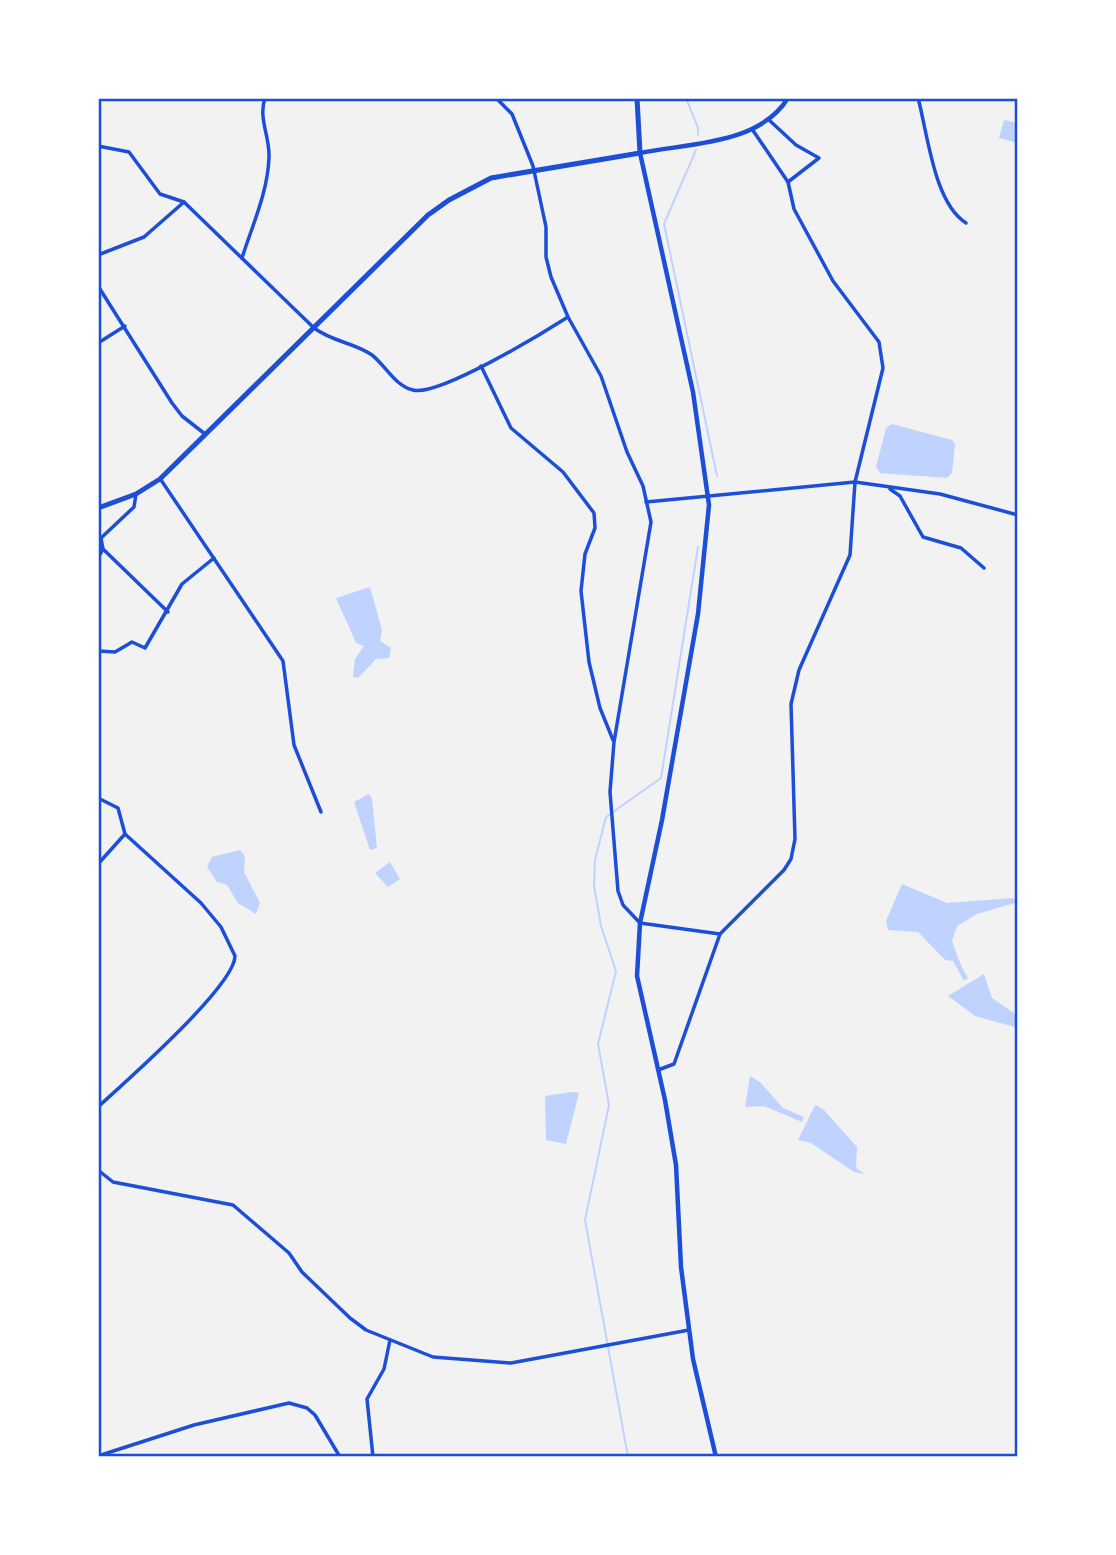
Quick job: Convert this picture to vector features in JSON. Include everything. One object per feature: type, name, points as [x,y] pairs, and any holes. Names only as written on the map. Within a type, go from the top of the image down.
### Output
[{"type":"main road","points":[[98,508],[136,494],[160,478],[428,215],[449,200],[491,178],[640,152],[637,98]]},
{"type":"street","points":[[242,259],[268,172],[269,144],[261,111],[265,98]]},
{"type":"street","points":[[496,98],[512,114],[535,172],[546,227],[546,257],[568,317],[601,376],[626,452],[643,486],[646,502],[650,533],[643,551],[614,742],[610,792],[618,891],[623,905],[640,923],[719,934]]},
{"type":"street","points":[[716,1457],[699,1391],[681,1267],[676,1165],[658,1070],[639,998],[636,951],[698,614],[707,537],[708,496],[693,392],[640,152],[731,137],[752,129],[768,119],[786,101],[780,98]]},
{"type":"street","points":[[918,98],[937,182],[954,216],[966,223]]},
{"type":"street","points":[[768,119],[796,145],[819,158],[788,182]]},
{"type":"street","points":[[658,1070],[674,1064],[719,934],[784,870],[791,859],[795,839],[791,704],[799,670],[850,555],[855,482],[881,380],[882,353],[872,331],[833,281],[794,209],[788,182],[752,129]]},
{"type":"street","points":[[98,146],[129,152],[160,194],[184,202],[314,328],[330,340],[359,348],[373,356],[401,385],[416,391],[432,388],[515,351],[568,317]]},
{"type":"street","points":[[98,255],[144,237],[184,202]]},
{"type":"street","points":[[98,286],[182,416],[205,434]]},
{"type":"street","points":[[98,343],[125,326]]},
{"type":"street","points":[[481,366],[511,428],[563,472],[594,513],[595,528],[585,554],[581,592],[589,662],[600,708],[614,742]]},
{"type":"street","points":[[160,478],[283,661],[294,745],[321,812]]},
{"type":"street","points":[[646,502],[855,482],[940,494],[1018,515]]},
{"type":"street","points":[[890,489],[900,496],[923,537],[961,548],[984,568]]},
{"type":"street","points":[[136,494],[134,507],[100,539],[103,549],[168,612]]},
{"type":"street","points":[[98,558],[103,549]]},
{"type":"street","points":[[98,651],[115,652],[132,642],[145,648],[182,584],[214,558]]},
{"type":"street","points":[[98,798],[118,808],[125,834],[133,844],[163,865],[208,910],[230,945],[235,962],[216,991],[191,1019],[98,1107]]},
{"type":"street","points":[[98,864],[125,834]]},
{"type":"street","points":[[98,1171],[113,1182],[233,1205],[289,1253],[302,1272],[350,1318],[366,1330],[433,1357],[511,1363],[690,1330]]},
{"type":"street","points":[[373,1457],[367,1399],[384,1369],[390,1340]]},
{"type":"street","points":[[98,1456],[172,1431],[289,1403],[307,1408],[316,1415],[340,1457]]},
{"type":"water","points":[[1004,120],[1018,123],[1018,143],[999,138]]},
{"type":"water","points":[[892,424],[952,440],[955,444],[952,473],[947,478],[880,473],[876,467],[886,428]]},
{"type":"water","points":[[370,587],[382,630],[380,641],[391,648],[389,658],[376,659],[358,678],[353,677],[355,659],[364,646],[356,643],[336,598]]},
{"type":"water","points":[[369,794],[372,798],[377,848],[370,850],[354,802]]},
{"type":"water","points":[[240,850],[245,856],[244,872],[260,903],[256,914],[238,903],[227,885],[217,882],[207,867],[212,857]]},
{"type":"water","points":[[390,862],[400,879],[388,887],[375,873]]},
{"type":"water","points":[[902,884],[947,903],[1012,898],[1018,899],[1018,902],[977,914],[957,926],[952,941],[968,978],[964,981],[953,961],[945,960],[918,932],[888,930],[886,921]]},
{"type":"water","points":[[984,974],[992,998],[1018,1016],[1018,1028],[975,1016],[948,996]]},
{"type":"water","points":[[750,1076],[760,1082],[783,1108],[804,1117],[802,1122],[764,1106],[745,1107]]},
{"type":"water","points":[[579,1093],[566,1144],[546,1140],[545,1096]]},
{"type":"water","points":[[815,1105],[823,1109],[857,1147],[856,1168],[865,1174],[854,1172],[811,1143],[798,1140]]},
{"type":"waterway","points":[[686,98],[698,128],[698,135]]},
{"type":"waterway","points":[[696,150],[664,224],[717,476]]},
{"type":"waterway","points":[[628,1457],[585,1220],[609,1105],[598,1044],[616,971],[601,926],[594,886],[595,860],[606,817],[661,778],[698,547]]}]
